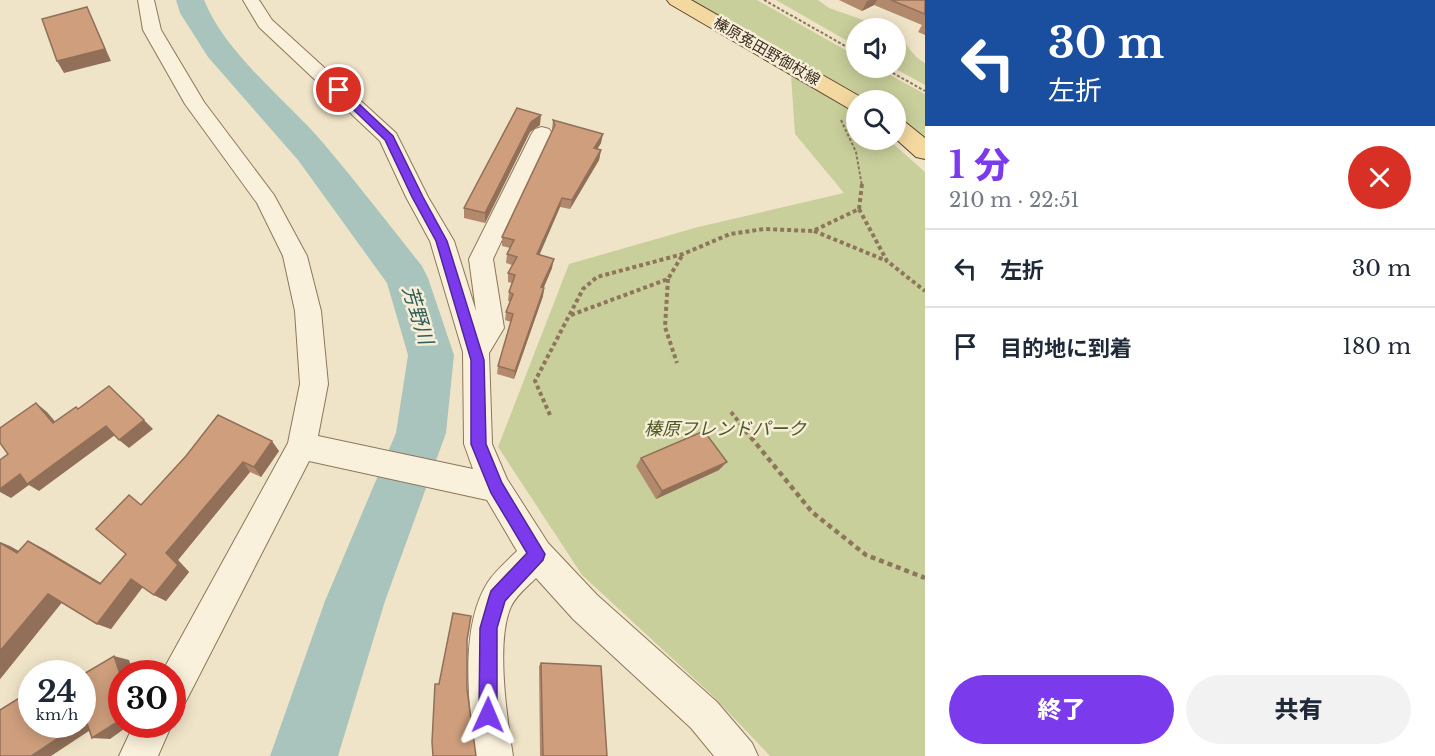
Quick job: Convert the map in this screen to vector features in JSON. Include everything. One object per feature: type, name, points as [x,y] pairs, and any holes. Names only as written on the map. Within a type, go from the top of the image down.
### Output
[{"type":"main road","name":"榛原菟田野御杖線","points":[[677,0],[846,97]]},
{"type":"main road","points":[[906,135],[925,151]]},
{"type":"street","points":[[146,0],[152,30],[157,39],[195,104],[266,200],[295,256],[308,311],[314,384],[314,448],[186,666]]},
{"type":"street","points":[[251,0],[265,23],[390,138],[417,197],[442,241],[476,352],[478,444],[496,488],[537,554],[585,607],[704,715],[739,756]]},
{"type":"street","points":[[476,352],[490,328],[481,259],[542,133]]},
{"type":"street","points":[[314,448],[460,478],[496,488]]},
{"type":"street","points":[[494,756],[488,715],[489,628],[497,597],[537,554]]},
{"type":"street","points":[[138,756],[147,738]]},
{"type":"path","points":[[764,0],[846,46]]},
{"type":"path","points":[[902,78],[925,91]]},
{"type":"path","points":[[820,82],[861,164],[862,194],[859,209],[887,261]]},
{"type":"path","points":[[813,231],[859,209]]},
{"type":"path","points":[[550,415],[535,381],[583,289],[597,277],[614,271],[683,254],[730,234],[764,229],[813,231],[887,261],[925,291]]},
{"type":"path","points":[[677,363],[666,327],[668,279],[683,254]]},
{"type":"path","points":[[570,315],[619,299],[668,279]]},
{"type":"path","points":[[731,412],[812,512],[866,555],[925,578]]},
{"type":"green space","points":[[687,0],[757,0],[846,50],[846,78],[895,78],[925,94],[925,140],[906,126],[906,90],[850,90],[739,26]]},
{"type":"green space","points":[[776,0],[818,0],[829,8],[858,18],[846,18],[846,40]]},
{"type":"green space","points":[[906,44],[916,57],[925,63],[925,85],[906,75]]},
{"type":"green space","name":"榛原フレンドパーク","points":[[791,75],[827,91],[846,105],[846,150],[900,150],[925,172],[925,756],[770,756],[713,696],[582,575],[498,447],[569,264],[698,227],[844,193],[795,134]]},
{"type":"building","points":[[891,0],[925,0],[925,14]]},
{"type":"building","points":[[87,7],[105,49],[57,61],[42,19]]},
{"type":"building","points":[[517,108],[541,115],[531,122],[485,213],[464,208]]},
{"type":"building","points":[[553,120],[603,134],[594,148],[601,150],[572,200],[562,198],[537,254],[554,259],[541,287],[544,288],[515,371],[498,366],[513,314],[506,312],[513,294],[509,292],[515,275],[508,273],[517,257],[507,254],[514,240],[502,237],[555,125]]},
{"type":"building","points":[[109,386],[144,420],[119,440],[106,426],[27,484],[20,474],[0,489],[0,460],[8,454],[0,443],[0,428],[36,403],[53,423],[76,407],[78,409]]},
{"type":"building","points":[[218,415],[272,441],[254,467],[243,462],[166,553],[178,565],[154,595],[131,579],[97,624],[48,594],[0,651],[0,543],[17,553],[28,541],[100,584],[126,554],[96,529],[129,495],[141,505],[186,456]]},
{"type":"building","points":[[704,431],[727,462],[662,491],[641,458]]},
{"type":"building","points":[[453,613],[471,616],[467,640],[467,689],[476,756],[433,756],[435,684],[439,684]]},
{"type":"building","points":[[114,656],[115,660],[108,660],[108,728],[96,735],[96,667]]},
{"type":"building","points":[[541,663],[601,666],[607,756],[543,756]]},
{"type":"building","points":[[18,699],[18,738],[58,738],[31,756],[0,756],[0,710]]},
{"type":"waterway","name":"芳野川","points":[[190,0],[195,13],[219,50],[311,152],[407,278],[431,355],[421,433],[355,601],[304,756]]},
{"type":"route","points":[[339,90],[390,138],[417,197],[442,241],[478,360],[478,444],[496,488],[537,554],[497,597],[489,628],[488,715]]}]
